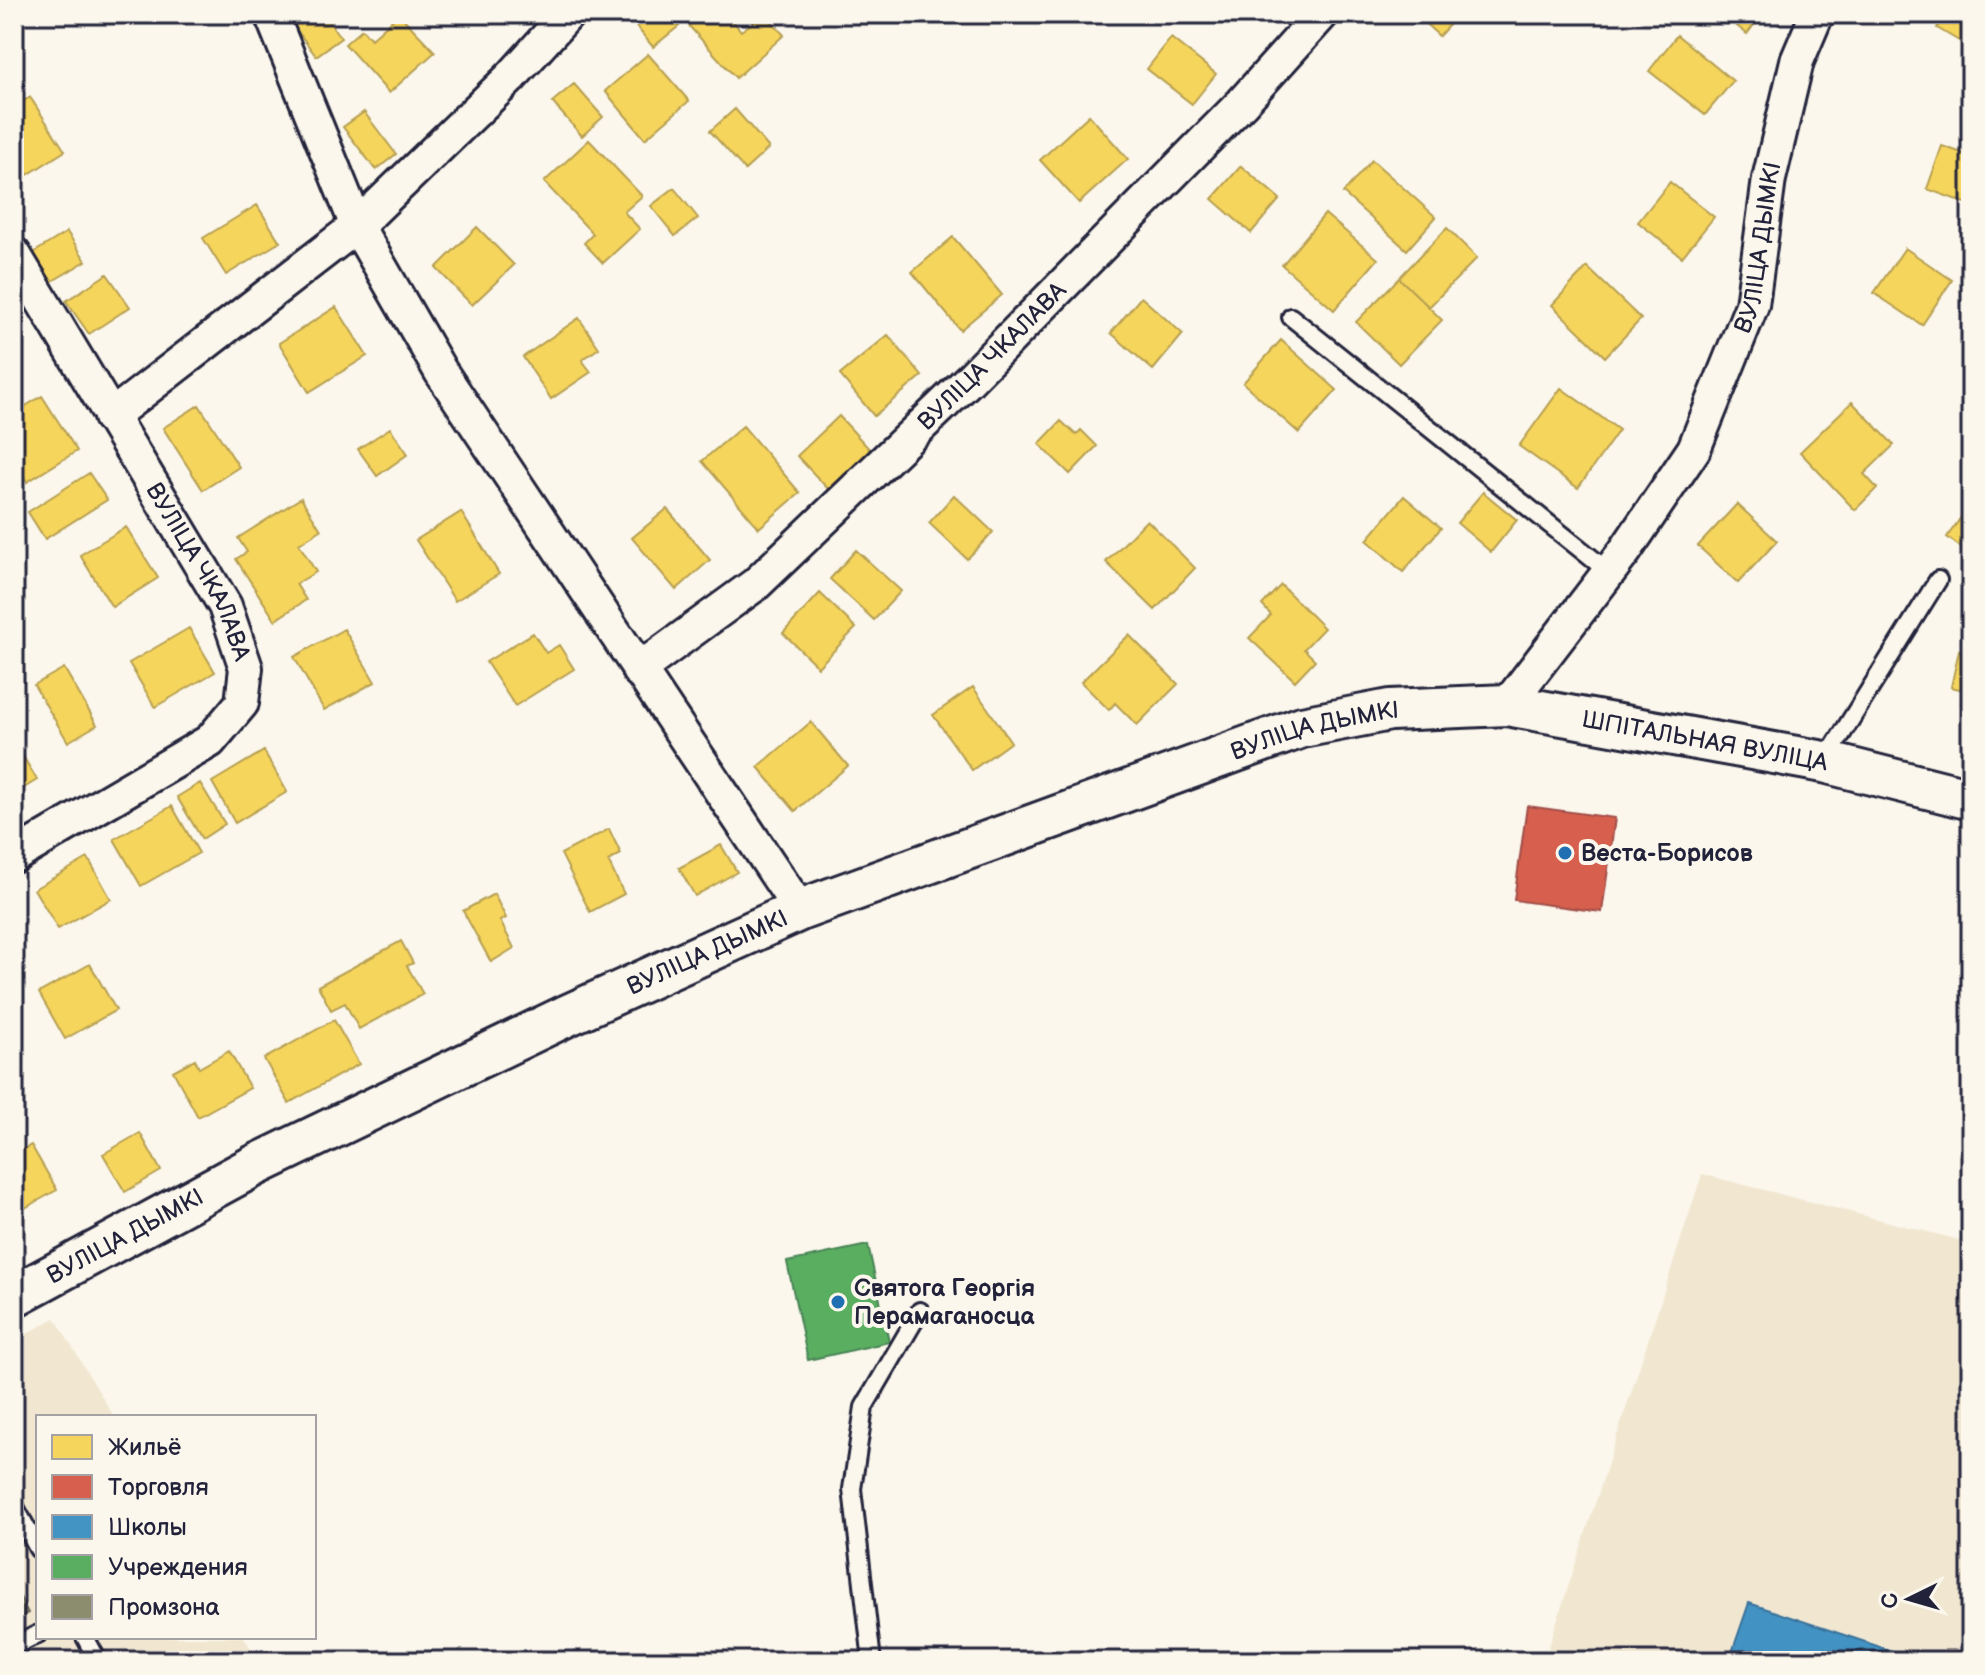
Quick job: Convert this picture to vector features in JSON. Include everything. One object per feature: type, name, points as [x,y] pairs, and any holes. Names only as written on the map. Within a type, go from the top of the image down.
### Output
[{"type":"street","points":[[271,14],[357,226],[441,372],[800,910]]},
{"type":"street","points":[[110,417],[357,226],[511,77],[568,14]]},
{"type":"street","name":"ВУЛІЦА ЧКАЛАВА","points":[[638,670],[756,584],[969,380],[1242,103],[1322,14]]},
{"type":"street","name":"ВУЛІЦА ДЫМКІ","points":[[1507,705],[1609,572],[1694,449],[1752,305],[1769,179],[1797,61],[1817,14]]},
{"type":"street","name":"ВУЛІЦА ЧКАЛАВА","points":[[14,254],[225,606],[246,668],[242,703],[210,741],[14,856]]},
{"type":"street","name":"ШПІТАЛЬНАЯ ВУЛІЦА","points":[[1437,707],[1507,705],[1824,762],[1971,799]]},
{"type":"street","name":"ВУЛІЦА ДЫМКІ","points":[[14,1296],[256,1165],[566,1016],[800,910],[1302,727],[1390,710],[1437,707]]},
{"type":"lane","points":[[1291,317],[1609,572]]},
{"type":"lane","points":[[1824,762],[1938,580]]},
{"type":"lane","points":[[872,1661],[852,1489],[864,1407],[920,1311]]},
{"type":"lane","points":[[15,1508],[36,1545]]},
{"type":"lane","points":[[14,1646],[36,1635]]},
{"type":"lane","points":[[86,1639],[98,1661]]},
{"type":"shaded area","points":[[1702,1174],[1971,1243],[1971,1661],[1544,1661]]},
{"type":"shaded area","points":[[55,1318],[113,1415],[36,1415],[36,1639],[245,1639],[258,1661],[14,1661],[14,1341]]},
{"type":"building: Жильё","points":[[285,14],[323,14],[341,38],[316,56]]},
{"type":"building: Жильё","points":[[399,14],[435,52],[389,93],[345,44],[362,29],[371,39]]},
{"type":"building: Жильё","points":[[626,14],[669,14],[679,26],[653,47]]},
{"type":"building: Жильё","points":[[684,14],[727,14],[741,31],[765,14],[784,35],[736,78],[681,17]]},
{"type":"building: Жильё","points":[[1415,14],[1459,14],[1439,36]]},
{"type":"building: Жильё","points":[[1722,14],[1762,14],[1747,34]]},
{"type":"building: Жильё","points":[[1946,14],[1971,14],[1971,48],[1937,28]]},
{"type":"building: Жильё","points":[[1677,35],[1733,81],[1705,115],[1649,71]]},
{"type":"building: Жильё","points":[[1171,38],[1216,74],[1192,104],[1147,69]]},
{"type":"building: Жильё","points":[[648,54],[689,101],[645,139],[605,91]]},
{"type":"building: Жильё","points":[[574,84],[603,117],[582,136],[552,102]]},
{"type":"building: Жильё","points":[[30,97],[65,151],[21,179],[14,168],[14,107]]},
{"type":"building: Жильё","points":[[735,109],[769,148],[745,170],[710,131]]},
{"type":"building: Жильё","points":[[364,112],[396,154],[376,170],[343,127]]},
{"type":"building: Жильё","points":[[1089,115],[1128,159],[1079,203],[1040,160]]},
{"type":"building: Жильё","points":[[589,140],[642,196],[624,212],[640,229],[603,263],[584,243],[593,234],[544,182]]},
{"type":"building: Жильё","points":[[1942,146],[1971,156],[1971,205],[1927,189]]},
{"type":"building: Жильё","points":[[1372,160],[1436,217],[1407,250],[1343,193]]},
{"type":"building: Жильё","points":[[1241,166],[1280,199],[1251,233],[1212,199]]},
{"type":"building: Жильё","points":[[1670,182],[1714,217],[1682,257],[1638,222]]},
{"type":"building: Жильё","points":[[674,188],[698,218],[675,236],[651,206]]},
{"type":"building: Жильё","points":[[257,205],[280,242],[226,275],[203,238]]},
{"type":"building: Жильё","points":[[1325,214],[1378,259],[1334,310],[1282,265]]},
{"type":"building: Жильё","points":[[477,227],[514,265],[472,305],[436,268]]},
{"type":"building: Жильё","points":[[1447,228],[1477,258],[1429,307],[1399,278]]},
{"type":"building: Жильё","points":[[67,232],[86,261],[51,282],[33,253]]},
{"type":"building: Жильё","points":[[953,237],[1002,295],[960,330],[912,272]]},
{"type":"building: Жильё","points":[[1905,248],[1952,280],[1922,325],[1874,293]]},
{"type":"building: Жильё","points":[[1587,267],[1641,319],[1605,357],[1552,305]]},
{"type":"building: Жильё","points":[[107,274],[130,307],[89,334],[66,301]]},
{"type":"building: Жильё","points":[[1399,278],[1442,320],[1399,364],[1356,322]]},
{"type":"building: Жильё","points":[[1141,297],[1183,334],[1153,370],[1111,333]]},
{"type":"building: Жильё","points":[[336,307],[367,356],[309,392],[279,343]]},
{"type":"building: Жильё","points":[[579,318],[599,348],[582,360],[591,372],[551,399],[523,357]]},
{"type":"building: Жильё","points":[[888,335],[922,376],[874,416],[840,375]]},
{"type":"building: Жильё","points":[[1281,340],[1337,390],[1299,433],[1243,383]]},
{"type":"building: Жильё","points":[[1561,388],[1619,430],[1578,488],[1519,446]]},
{"type":"building: Жильё","points":[[42,396],[77,451],[27,482],[14,461],[14,448],[18,446],[14,439],[14,413]]},
{"type":"building: Жильё","points":[[1852,402],[1894,445],[1864,474],[1877,488],[1855,510],[1800,452]]},
{"type":"building: Жильё","points":[[199,405],[239,467],[203,490],[163,428]]},
{"type":"building: Жильё","points":[[839,416],[872,452],[830,491],[797,456]]},
{"type":"building: Жильё","points":[[1061,421],[1076,435],[1081,430],[1097,446],[1070,474],[1039,444]]},
{"type":"building: Жильё","points":[[743,426],[800,493],[759,528],[702,461]]},
{"type":"building: Жильё","points":[[390,428],[408,454],[377,476],[358,449]]},
{"type":"building: Жильё","points":[[89,473],[107,500],[45,539],[28,512]]},
{"type":"building: Жильё","points":[[1483,492],[1517,520],[1491,552],[1457,523]]},
{"type":"building: Жильё","points":[[954,495],[993,532],[967,559],[929,523]]},
{"type":"building: Жильё","points":[[1404,496],[1441,528],[1403,572],[1367,540]]},
{"type":"building: Жильё","points":[[301,498],[321,530],[299,544],[316,572],[296,584],[306,600],[275,620],[236,559],[247,552],[238,538]]},
{"type":"building: Жильё","points":[[1737,504],[1777,541],[1738,583],[1698,546]]},
{"type":"building: Жильё","points":[[667,509],[710,560],[676,590],[632,538]]},
{"type":"building: Жильё","points":[[1967,509],[1971,512],[1971,555],[1947,537]]},
{"type":"building: Жильё","points":[[461,512],[499,574],[455,601],[416,540]]},
{"type":"building: Жильё","points":[[1147,520],[1195,568],[1155,610],[1106,562]]},
{"type":"building: Жильё","points":[[126,527],[158,578],[112,607],[80,555]]},
{"type":"building: Жильё","points":[[856,550],[901,591],[874,620],[830,579]]},
{"type":"building: Жильё","points":[[1281,585],[1324,628],[1304,649],[1315,660],[1295,681],[1249,638],[1271,615],[1262,605]]},
{"type":"building: Жильё","points":[[820,593],[856,628],[818,667],[783,633]]},
{"type":"building: Жильё","points":[[189,628],[215,672],[155,707],[129,663]]},
{"type":"building: Жильё","points":[[344,629],[375,682],[324,710],[294,657]]},
{"type":"building: Жильё","points":[[533,633],[546,653],[559,645],[574,669],[515,706],[486,662]]},
{"type":"building: Жильё","points":[[1129,635],[1178,684],[1137,725],[1115,703],[1109,710],[1081,682]]},
{"type":"building: Жильё","points":[[1959,650],[1971,653],[1971,706],[1961,703],[1964,690],[1951,687]]},
{"type":"building: Жильё","points":[[64,668],[97,725],[68,742],[34,685]]},
{"type":"building: Жильё","points":[[973,687],[1011,742],[972,770],[933,715]]},
{"type":"building: Жильё","points":[[811,722],[848,766],[795,811],[758,767]]},
{"type":"building: Жильё","points":[[14,741],[37,780],[14,794]]},
{"type":"building: Жильё","points":[[264,751],[287,792],[235,823],[212,782]]},
{"type":"building: Жильё","points":[[200,783],[225,824],[202,839],[177,797]]},
{"type":"building: Жильё","points":[[172,806],[199,853],[141,886],[114,839]]},
{"type":"building: Жильё","points":[[609,829],[621,854],[608,861],[624,894],[590,912],[561,854]]},
{"type":"building: Жильё","points":[[721,845],[737,872],[695,896],[679,868]]},
{"type":"building: Жильё","points":[[88,858],[111,899],[58,929],[34,889]]},
{"type":"building: Жильё","points":[[494,894],[506,918],[500,921],[514,948],[491,962],[463,911]]},
{"type":"building: Жильё","points":[[401,941],[413,963],[407,966],[423,994],[359,1029],[345,1003],[331,1010],[318,986]]},
{"type":"building: Жильё","points":[[90,964],[116,1010],[65,1039],[39,993]]},
{"type":"building: Жильё","points":[[334,1020],[359,1064],[289,1103],[264,1059]]},
{"type":"building: Жильё","points":[[229,1051],[250,1088],[198,1117],[173,1071],[195,1059],[199,1068]]},
{"type":"building: Жильё","points":[[140,1133],[161,1171],[125,1192],[103,1154]]},
{"type":"building: Жильё","points":[[31,1145],[57,1190],[18,1212],[14,1205],[14,1154]]},
{"type":"building: Торговля","points":[[1527,806],[1615,818],[1602,912],[1514,900]]},
{"type":"building: Школы","points":[[1749,1603],[1922,1661],[1729,1661]]},
{"type":"building: Учреждения","name":"Святога Георгія Перамаганосца","points":[[868,1245],[889,1342],[808,1360],[787,1262]]},
{"type":"building: Промзона","points":[[14,1585],[28,1613],[14,1620]]},
{"type":"place","name":"Веста-Борисов","points":[[1565,853]]},
{"type":"place","name":"Святога Георгія Перамаганосца","points":[[838,1302]]}]
